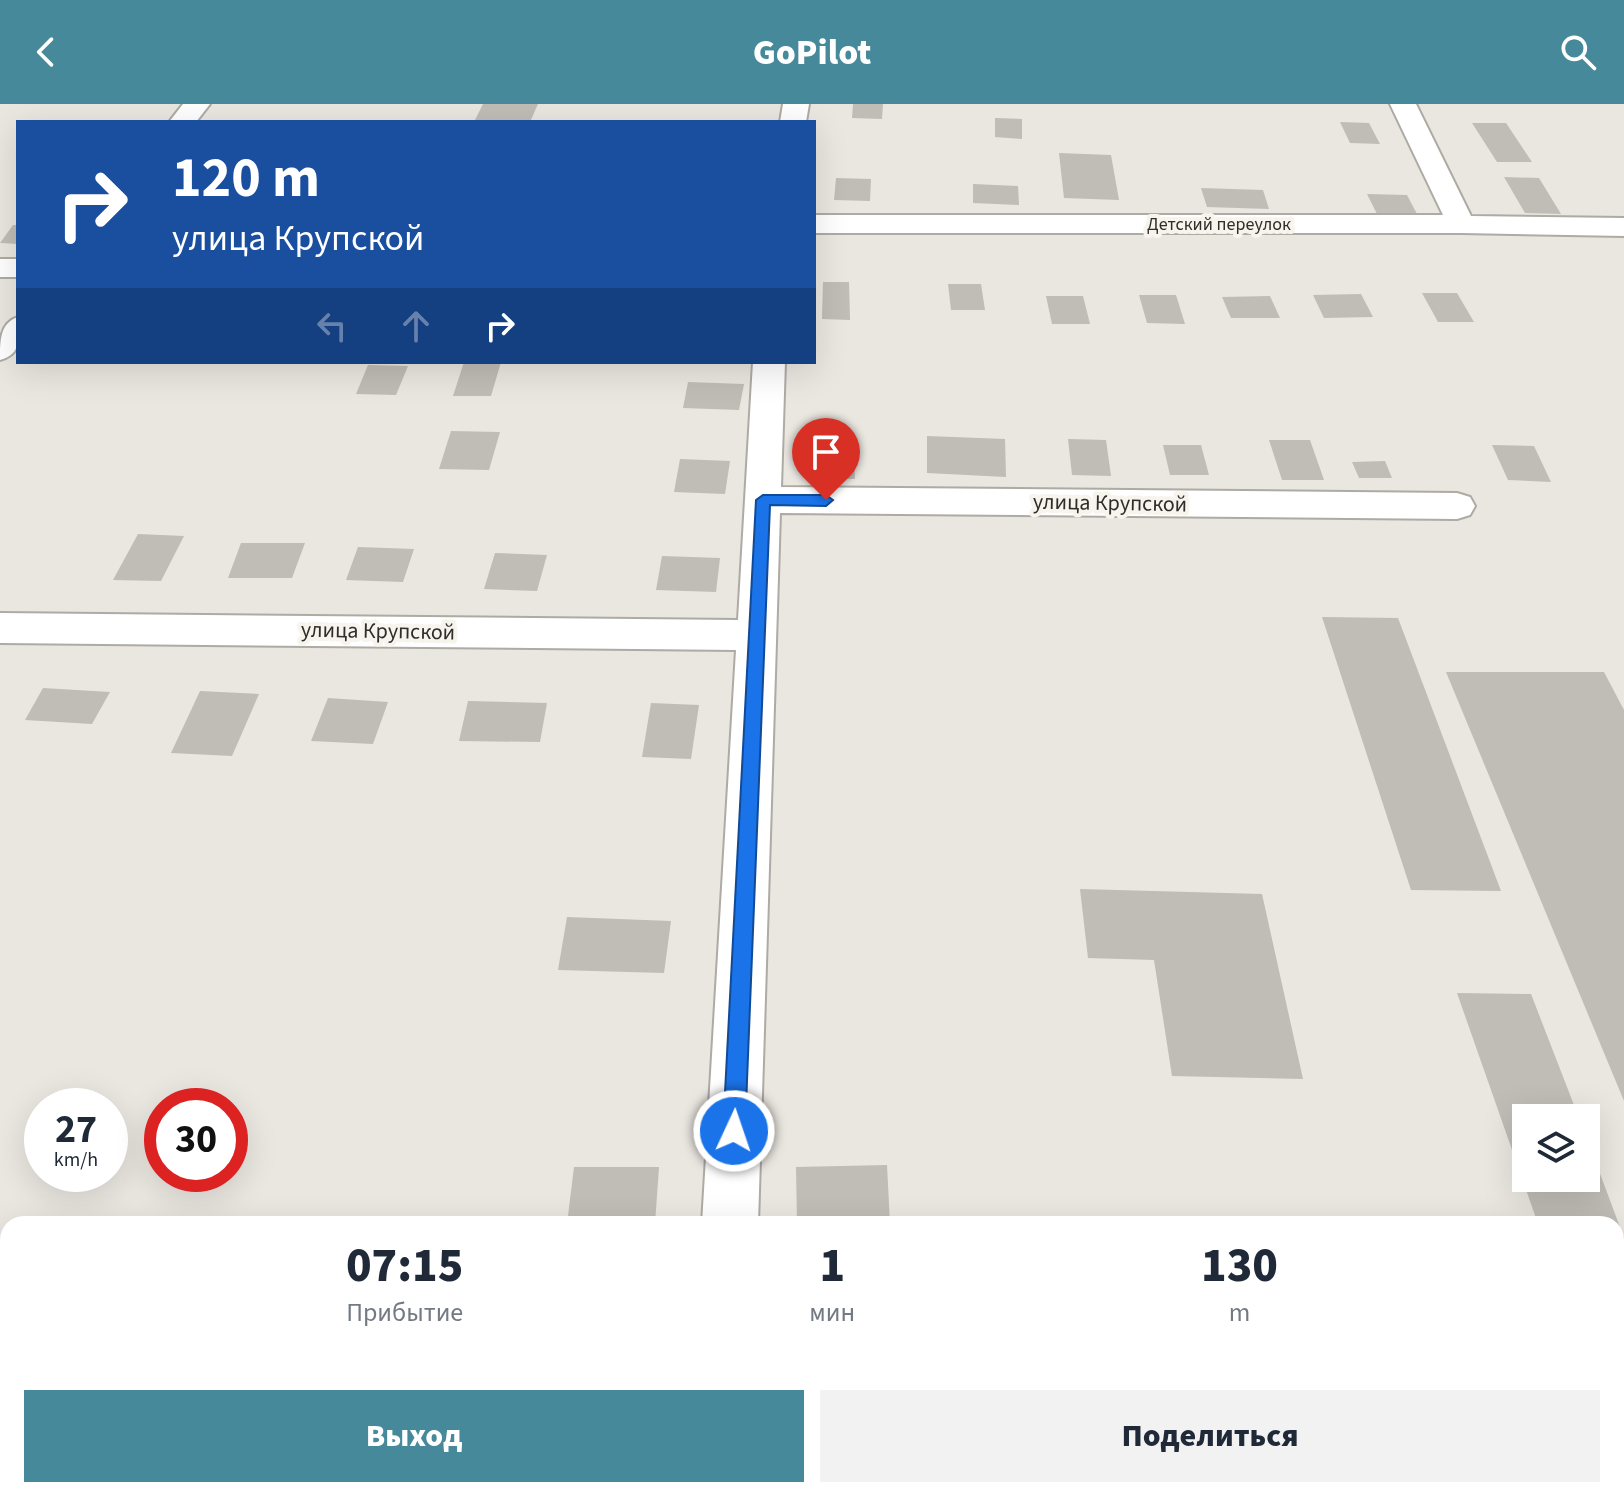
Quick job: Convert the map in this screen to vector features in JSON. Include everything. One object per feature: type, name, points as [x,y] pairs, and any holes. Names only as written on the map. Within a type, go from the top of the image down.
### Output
[{"type":"street","points":[[184,120],[197,104]]},
{"type":"street","points":[[1403,104],[1461,224]]},
{"type":"street","name":"Детский переулок","points":[[816,224],[1624,227]]},
{"type":"street","points":[[0,350],[16,330]]},
{"type":"street","points":[[730,1216],[769,364]]},
{"type":"street","name":"улица Крупской","points":[[763,500],[1457,506]]},
{"type":"street","name":"улица Крупской","points":[[0,628],[757,635]]},
{"type":"building","points":[[483,104],[538,104],[531,120],[475,120]]},
{"type":"building","points":[[853,104],[883,104],[882,119],[852,118]]},
{"type":"building","points":[[995,118],[1022,119],[1022,139],[995,137]]},
{"type":"building","points":[[1340,122],[1369,123],[1380,144],[1350,143]]},
{"type":"building","points":[[1472,123],[1506,123],[1532,162],[1497,162]]},
{"type":"building","points":[[1059,153],[1111,155],[1119,200],[1064,198]]},
{"type":"building","points":[[1504,177],[1539,178],[1561,214],[1525,213]]},
{"type":"building","points":[[836,178],[871,179],[870,201],[834,200]]},
{"type":"building","points":[[973,184],[1018,186],[1019,205],[973,203]]},
{"type":"building","points":[[1201,188],[1263,190],[1269,209],[1207,207]]},
{"type":"building","points":[[1367,194],[1407,195],[1417,214],[1377,214]]},
{"type":"building","points":[[13,225],[16,225],[16,244],[0,243]]},
{"type":"building","points":[[823,282],[849,282],[850,320],[822,319]]},
{"type":"building","points":[[948,284],[981,284],[985,310],[951,310]]},
{"type":"building","points":[[1422,293],[1457,293],[1474,322],[1438,322]]},
{"type":"building","points":[[1361,294],[1373,317],[1324,318],[1313,295]]},
{"type":"building","points":[[1139,295],[1176,295],[1185,324],[1147,323]]},
{"type":"building","points":[[1046,296],[1083,296],[1090,324],[1052,324]]},
{"type":"building","points":[[1270,296],[1280,318],[1231,318],[1222,297]]},
{"type":"building","points":[[463,364],[500,364],[491,396],[453,396]]},
{"type":"building","points":[[368,365],[408,366],[396,395],[356,394]]},
{"type":"building","points":[[688,382],[744,384],[739,410],[683,408]]},
{"type":"building","points":[[451,431],[500,432],[489,470],[439,469]]},
{"type":"building","points":[[927,436],[1005,439],[1006,477],[927,473]]},
{"type":"building","points":[[1068,439],[1106,440],[1111,476],[1072,475]]},
{"type":"building","points":[[811,440],[853,440],[855,479],[811,479]]},
{"type":"building","points":[[1269,440],[1310,440],[1324,480],[1282,480]]},
{"type":"building","points":[[1163,445],[1201,445],[1209,475],[1170,475]]},
{"type":"building","points":[[1492,445],[1534,446],[1551,482],[1508,480]]},
{"type":"building","points":[[680,459],[730,461],[725,494],[674,492]]},
{"type":"building","points":[[1385,461],[1392,478],[1359,478],[1352,462]]},
{"type":"building","points":[[138,534],[184,536],[161,581],[113,580]]},
{"type":"building","points":[[241,543],[305,543],[292,578],[228,578]]},
{"type":"building","points":[[358,547],[414,549],[403,582],[346,580]]},
{"type":"building","points":[[495,553],[547,555],[537,591],[484,589]]},
{"type":"building","points":[[662,556],[720,558],[716,592],[656,590]]},
{"type":"building","points":[[1322,617],[1398,618],[1501,891],[1411,890]]},
{"type":"building","points":[[1446,672],[1604,672],[1624,710],[1624,1101]]},
{"type":"building","points":[[43,688],[110,692],[92,724],[25,720]]},
{"type":"building","points":[[200,691],[259,694],[232,756],[171,753]]},
{"type":"building","points":[[328,698],[388,702],[373,744],[311,741]]},
{"type":"building","points":[[468,701],[547,703],[540,742],[459,741]]},
{"type":"building","points":[[651,703],[699,705],[691,759],[642,757]]},
{"type":"building","points":[[1080,889],[1262,894],[1303,1079],[1172,1076],[1154,960],[1088,958]]},
{"type":"building","points":[[567,917],[671,921],[664,973],[558,970]]},
{"type":"building","points":[[1457,993],[1531,994],[1574,1104],[1512,1104],[1512,1150]]},
{"type":"building","points":[[887,1165],[890,1216],[797,1216],[796,1167]]},
{"type":"building","points":[[574,1167],[659,1167],[656,1216],[568,1216]]},
{"type":"building","points":[[1600,1174],[1616,1216],[1535,1216],[1527,1192],[1600,1192]]},
{"type":"route","points":[[734,1131],[763,500],[826,500]]}]
